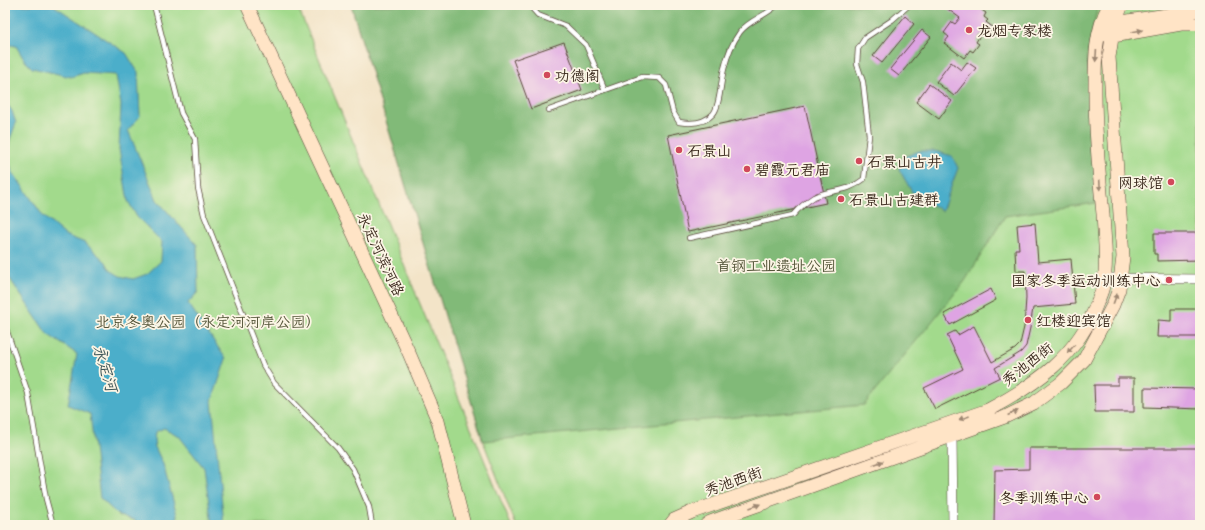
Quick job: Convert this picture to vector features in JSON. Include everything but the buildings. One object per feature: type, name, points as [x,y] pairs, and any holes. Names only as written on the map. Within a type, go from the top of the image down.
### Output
[{"type":"street","name":"永定河滨河路","points":[[247,5],[409,353],[438,420],[464,525]]},
{"type":"street","name":"秀池西街","points":[[670,525],[674,520],[692,512],[949,430],[1005,417],[1034,403],[1061,383],[1084,360],[1113,305],[1121,278],[1123,257],[1122,224],[1107,28],[1109,5]]},
{"type":"street","name":"秀池西街","points":[[706,525],[710,522],[949,430],[1018,394],[1050,370],[1074,346],[1092,317],[1105,278],[1105,244],[1095,122],[1095,58],[1107,28],[1122,5]]},
{"type":"street","points":[[1107,28],[1191,9]]},
{"type":"street","points":[[1107,28],[1200,24]]},
{"type":"street","points":[[1105,278],[1200,278]]},
{"type":"street","points":[[949,430],[953,525]]},
{"type":"lane","points":[[154,5],[181,113],[195,139],[198,188],[204,215],[263,366],[274,383],[338,448],[345,458],[352,469],[369,507],[372,525]]},
{"type":"lane","points":[[529,5],[538,15],[566,26],[586,45],[605,90]]},
{"type":"lane","points":[[549,110],[642,77],[659,78],[666,85],[673,112],[679,122],[691,124],[704,121],[714,113],[730,50],[740,31],[777,5]]},
{"type":"lane","points":[[689,238],[792,215],[802,205],[816,197],[856,186],[864,179],[869,136],[864,82],[857,64],[858,49],[865,38],[892,20],[909,5]]},
{"type":"lane","points":[[5,326],[28,393],[46,499],[53,525]]},
{"type":"green space","name":"北京冬奥公园（永定河河岸公园）","points":[[5,5],[297,5],[511,525],[5,525]]},
{"type":"green space","name":"首钢工业遗址公园","points":[[351,5],[1200,5],[1200,525],[516,525],[483,441]]},
{"type":"green space","name":"首钢工业遗址公园","points":[[351,5],[1098,5],[1087,57],[1103,202],[1005,216],[965,281],[864,405],[483,441]]},
{"type":"water","name":"永定河","points":[[5,5],[53,5],[126,53],[138,72],[140,116],[128,130],[157,200],[197,245],[198,292],[188,303],[226,359],[212,401],[224,525],[212,525],[204,468],[179,436],[164,428],[155,432],[154,439],[155,447],[163,464],[177,515],[175,525],[135,525],[135,520],[119,516],[100,498],[90,414],[68,405],[77,354],[47,334],[8,276],[5,266],[5,101],[12,111],[16,123],[10,139],[7,155],[12,171],[43,216],[65,235],[85,243],[106,262],[110,270],[120,276],[133,279],[147,274],[161,261],[162,242],[137,217],[128,201],[119,149],[121,105],[116,75],[84,73],[71,77],[32,68],[25,61],[16,46],[5,44]]},
{"type":"water","points":[[919,151],[935,151],[952,156],[958,168],[942,211],[912,192],[899,169],[904,157]]},
{"type":"place","name":"龙烟专家楼","points":[[969,30]]},
{"type":"place","name":"功德阁","points":[[547,75]]},
{"type":"place","name":"石景山","points":[[679,150]]},
{"type":"place","name":"石景山古井","points":[[859,161]]},
{"type":"place","name":"碧霞元君庙","points":[[747,169]]},
{"type":"place","name":"网球馆","points":[[1171,182]]},
{"type":"place","name":"石景山古建群","points":[[841,199]]},
{"type":"place","name":"国家冬季运动训练中心","points":[[1169,280]]},
{"type":"place","name":"红楼迎宾馆","points":[[1028,320]]},
{"type":"place","name":"冬季训练中心","points":[[1097,497]]}]
